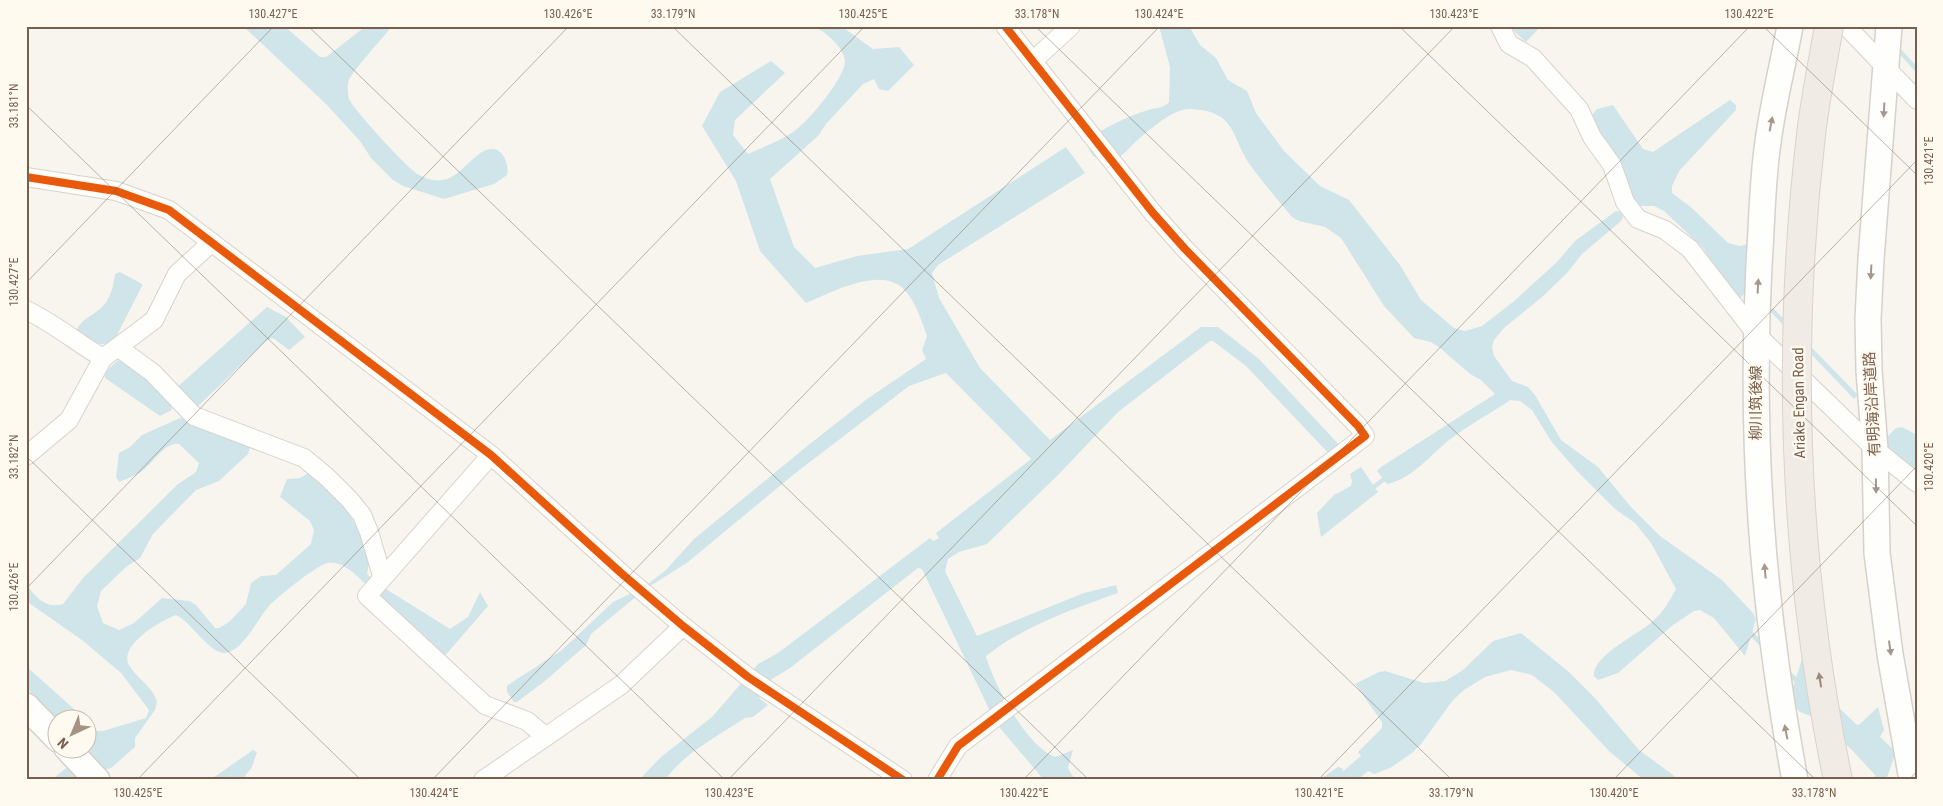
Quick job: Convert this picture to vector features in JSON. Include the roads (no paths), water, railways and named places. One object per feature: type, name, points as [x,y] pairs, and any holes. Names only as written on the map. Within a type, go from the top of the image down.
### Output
[{"type":"highway","name":"Ariake Engan Road","points":[[1829,26],[1811,134],[1801,243],[1797,411],[1804,565],[1827,727],[1838,780]]},
{"type":"highway","name":"Ariake Engan Road","points":[[1813,564],[1804,412],[1806,325],[1819,136],[1838,26]]},
{"type":"main road","name":"柳川筑後線","points":[[1790,26],[1767,143],[1756,334],[1757,488],[1778,692],[1795,780]]},
{"type":"main road","name":"有明海沿岸道路","points":[[1889,26],[1868,319],[1868,371],[1875,449],[1876,553],[1890,654],[1912,780]]},
{"type":"main road","points":[[26,706],[48,729]]},
{"type":"main road","points":[[76,758],[97,780]]},
{"type":"street","points":[[937,780],[958,746],[986,727],[1027,692],[1364,436],[1358,426],[1202,268],[1166,227],[1005,26]]},
{"type":"street","points":[[1034,60],[1071,26]]},
{"type":"street","points":[[1500,26],[1509,44],[1533,58],[1579,109],[1592,137],[1612,165],[1625,202],[1638,219],[1665,230],[1690,249],[1756,334],[1875,449],[1917,482]]},
{"type":"street","points":[[1846,26],[1917,100]]},
{"type":"street","points":[[26,177],[116,191],[169,210],[492,455],[621,573],[683,626],[748,677],[903,780]]},
{"type":"street","points":[[26,456],[69,420],[103,358],[119,348],[154,320],[177,274],[212,242]]},
{"type":"street","points":[[26,310],[50,322],[80,345],[103,358]]},
{"type":"street","points":[[119,348],[153,373],[194,416],[304,458],[327,477],[350,500],[362,516],[369,532],[382,576]]},
{"type":"street","points":[[492,455],[382,576],[367,596],[484,706],[528,721],[546,738]]},
{"type":"street","points":[[483,780],[622,685],[683,626]]},
{"type":"waterway","points":[[1896,47],[1917,70]]},
{"type":"waterway","points":[[1371,489],[1387,477]]},
{"type":"waterway","points":[[1748,630],[1765,648]]},
{"type":"waterway","points":[[1786,670],[1800,684]]},
{"type":"waterway","points":[[1345,780],[1378,752]]}]
